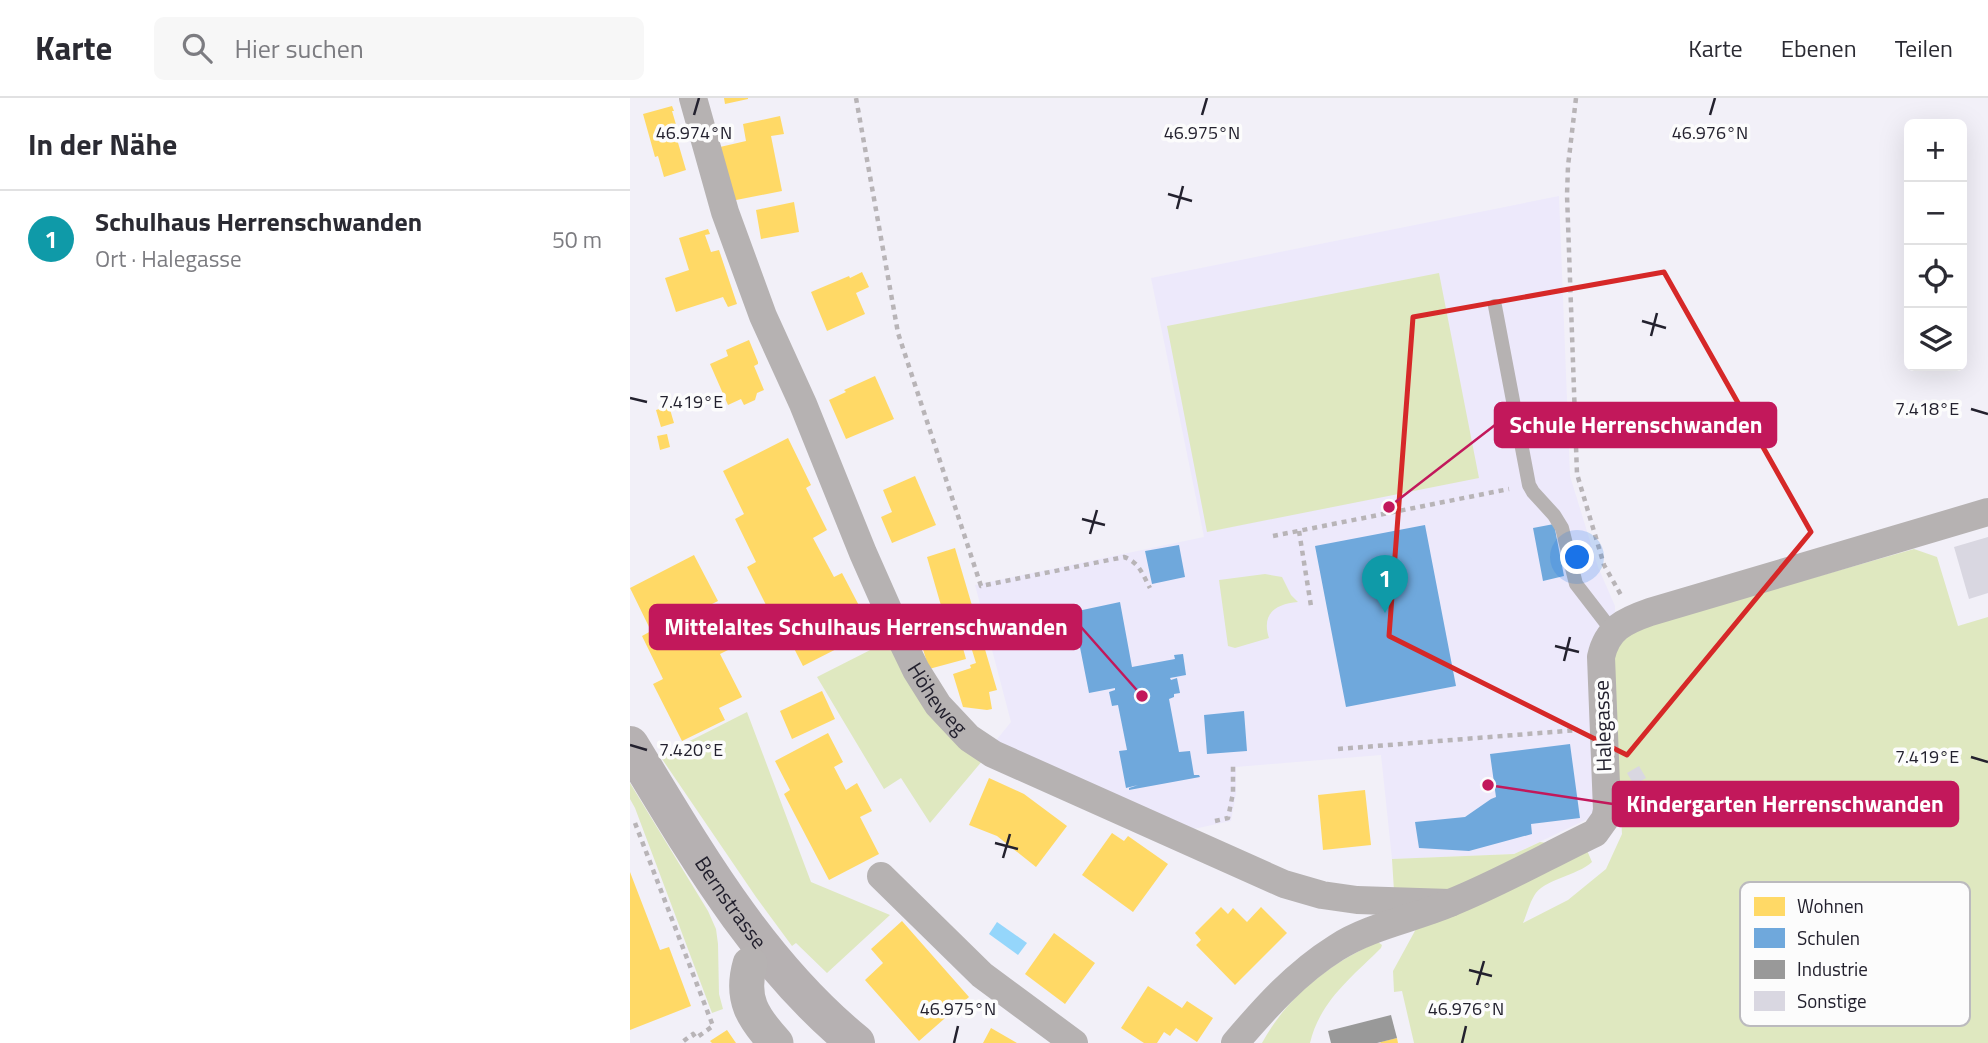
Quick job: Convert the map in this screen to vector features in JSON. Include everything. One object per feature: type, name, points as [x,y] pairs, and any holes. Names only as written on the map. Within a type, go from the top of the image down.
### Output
[{"type":"main road","name":"Bernstrasse","points":[[630,745],[704,866],[761,946],[798,990],[856,1043]]},
{"type":"street","name":"Höheweg","points":[[693,98],[725,212],[763,316],[803,404],[901,639],[922,681],[945,714],[969,737],[993,754],[1284,884],[1322,895],[1357,900],[1450,903]]},
{"type":"street","points":[[1624,624],[1988,512]]},
{"type":"street","name":"Halegasse","points":[[1235,1043],[1284,988],[1338,946],[1370,931],[1450,903],[1595,833],[1601,827],[1606,810],[1601,657],[1607,638],[1624,624]]},
{"type":"street","points":[[881,876],[982,975],[1074,1043]]},
{"type":"street","points":[[750,964],[747,999],[761,1027],[776,1043]]},
{"type":"lane","points":[[1495,306],[1530,485],[1562,528],[1576,584],[1624,624]]},
{"type":"path","points":[[856,98],[898,333],[981,586],[1124,556],[1138,565],[1150,588]]},
{"type":"path","points":[[1576,98],[1567,195],[1577,474],[1624,624]]},
{"type":"path","points":[[1273,536],[1530,485]]},
{"type":"path","points":[[1299,531],[1311,606]]},
{"type":"path","points":[[1338,749],[1603,728]]},
{"type":"path","points":[[1216,821],[1228,818],[1234,779],[1233,766]]},
{"type":"path","points":[[635,822],[713,1026],[696,1038],[693,1034],[681,1043]]},
{"type":"highlighted area","points":[[1664,272],[1811,532],[1627,755],[1389,636],[1413,317]]},
{"type":"shaded area","points":[[1559,196],[1570,476],[1598,567],[1615,606],[1615,612],[1592,643],[1589,661],[1594,816],[1514,854],[1392,859],[1381,755],[1236,767],[1236,794],[1231,821],[1184,831],[994,743],[1011,722],[975,585],[1204,537],[1151,278]]},
{"type":"green space","points":[[1439,273],[1479,478],[1207,532],[1167,326]]},
{"type":"green space","points":[[1914,549],[1937,557],[1958,626],[1988,617],[1988,1043],[1414,1043],[1402,991],[1394,992],[1393,971],[1416,929],[1394,891],[1392,859],[1514,854],[1540,842],[1586,848],[1592,862],[1538,890],[1523,923],[1568,900],[1606,869],[1622,834],[1612,659],[1617,645],[1637,628]]},
{"type":"green space","points":[[1265,574],[1282,577],[1291,595],[1298,602],[1272,611],[1267,622],[1269,638],[1235,648],[1228,646],[1219,580]]},
{"type":"green space","points":[[892,639],[983,760],[930,823],[901,778],[884,789],[817,677]]},
{"type":"green space","points":[[747,712],[811,882],[890,915],[827,973],[796,943],[792,946],[660,756]]},
{"type":"green space","points":[[630,783],[708,911],[716,929],[719,994],[723,1009],[712,1013],[630,799]]},
{"type":"green space","points":[[1378,942],[1382,945],[1381,948],[1329,1002],[1310,1043],[1262,1043],[1284,1011],[1311,983],[1343,960]]},
{"type":"water","points":[[997,922],[1027,943],[1018,955],[989,934]]},
{"type":"building: Wohnen","points":[[724,98],[748,98],[748,99],[725,104]]},
{"type":"building: Wohnen","points":[[672,106],[677,128],[674,129],[686,170],[664,177],[658,156],[655,157],[643,114]]},
{"type":"building: Wohnen","points":[[780,116],[784,134],[771,136],[782,191],[731,201],[720,147],[746,141],[743,124]]},
{"type":"building: Wohnen","points":[[794,202],[799,232],[761,239],[756,210]]},
{"type":"building: Wohnen","points":[[708,229],[710,234],[705,235],[711,252],[719,250],[737,304],[728,307],[723,297],[676,312],[665,278],[689,270],[679,238]]},
{"type":"building: Wohnen","points":[[862,272],[869,287],[856,293],[865,314],[827,331],[811,292]]},
{"type":"building: Wohnen","points":[[749,340],[758,362],[754,366],[764,390],[757,393],[755,400],[744,405],[741,399],[728,405],[710,364],[728,356],[726,350]]},
{"type":"building: Wohnen","points":[[875,376],[894,419],[846,439],[829,400]]},
{"type":"building: Wohnen","points":[[669,406],[674,423],[661,427],[656,410]]},
{"type":"building: Wohnen","points":[[667,434],[670,447],[660,450],[657,436]]},
{"type":"building: Wohnen","points":[[788,438],[811,485],[806,488],[827,530],[813,538],[834,577],[842,573],[866,619],[852,626],[858,638],[803,666],[775,611],[770,613],[747,567],[756,562],[735,519],[744,514],[723,471]]},
{"type":"building: Wohnen","points":[[915,476],[936,525],[892,543],[881,517],[892,512],[883,490]]},
{"type":"building: Wohnen","points":[[955,548],[997,690],[989,692],[992,709],[963,707],[953,674],[971,668],[970,665],[976,663],[960,604],[942,609],[927,557]]},
{"type":"building: Wohnen","points":[[694,555],[718,601],[712,604],[734,647],[720,654],[742,697],[719,708],[725,720],[682,741],[653,684],[663,679],[642,636],[651,631],[630,588]]},
{"type":"building: Wohnen","points":[[946,615],[948,625],[956,623],[966,659],[929,669],[915,623],[924,617],[926,621]]},
{"type":"building: Wohnen","points":[[822,691],[835,719],[792,739],[780,711]]},
{"type":"building: Wohnen","points":[[828,733],[843,762],[834,767],[846,790],[857,783],[872,811],[860,817],[879,854],[829,880],[784,794],[790,790],[775,761]]},
{"type":"building: Wohnen","points":[[989,778],[1024,794],[1067,826],[1036,867],[997,836],[969,825]]},
{"type":"building: Wohnen","points":[[1365,790],[1371,845],[1323,850],[1318,795]]},
{"type":"building: Wohnen","points":[[1112,833],[1124,841],[1128,836],[1168,864],[1133,912],[1082,875]]},
{"type":"building: Wohnen","points":[[630,872],[660,950],[669,947],[691,1006],[630,1030]]},
{"type":"building: Wohnen","points":[[1221,907],[1228,914],[1233,908],[1247,922],[1261,907],[1287,933],[1235,985],[1196,945],[1201,940],[1195,933]]},
{"type":"building: Wohnen","points":[[902,921],[969,997],[919,1041],[865,980],[883,963],[871,949]]},
{"type":"building: Wohnen","points":[[1054,933],[1095,963],[1065,1004],[1025,974]]},
{"type":"building: Wohnen","points":[[1148,986],[1182,1008],[1187,1001],[1213,1018],[1197,1042],[1176,1028],[1170,1036],[1164,1032],[1157,1043],[1144,1043],[1121,1028]]},
{"type":"building: Wohnen","points":[[991,1028],[1017,1043],[983,1043]]},
{"type":"building: Wohnen","points":[[727,1030],[736,1043],[710,1041]]},
{"type":"building: Wohnen","points":[[1397,1038],[1398,1043],[1380,1042]]},
{"type":"building: Schulen","points":[[1554,524],[1564,576],[1543,581],[1533,528]]},
{"type":"building: Schulen","points":[[1425,525],[1456,686],[1346,707],[1315,546]]},
{"type":"building: Schulen","points":[[1179,545],[1185,577],[1152,584],[1145,551]]},
{"type":"building: Schulen","points":[[1120,602],[1132,667],[1175,659],[1174,655],[1183,654],[1186,675],[1170,678],[1177,678],[1180,693],[1169,699],[1179,752],[1190,751],[1194,775],[1200,777],[1129,790],[1138,785],[1126,788],[1119,751],[1127,750],[1118,705],[1112,706],[1109,692],[1115,688],[1089,693],[1073,612]]},
{"type":"building: Schulen","points":[[1244,711],[1247,751],[1207,754],[1204,715]]},
{"type":"building: Schulen","points":[[1570,744],[1580,818],[1531,824],[1532,834],[1469,851],[1419,848],[1415,822],[1465,817],[1496,797],[1490,754]]},
{"type":"building: Industrie","points":[[1391,1015],[1397,1038],[1377,1043],[1331,1043],[1328,1031]]},
{"type":"building: Sonstige","points":[[1988,537],[1988,593],[1969,599],[1954,547]]},
{"type":"building: Sonstige","points":[[1639,766],[1646,778],[1634,785],[1627,773]]},
{"type":"place","name":"Schule Herrenschwanden","points":[[1389,507]]},
{"type":"place","name":"Schulhaus Herrenschwanden","points":[[1385,613]]},
{"type":"place","name":"Mittelaltes Schulhaus Herrenschwanden","points":[[1142,696]]},
{"type":"place","name":"Kindergarten Herrenschwanden","points":[[1488,785]]}]
